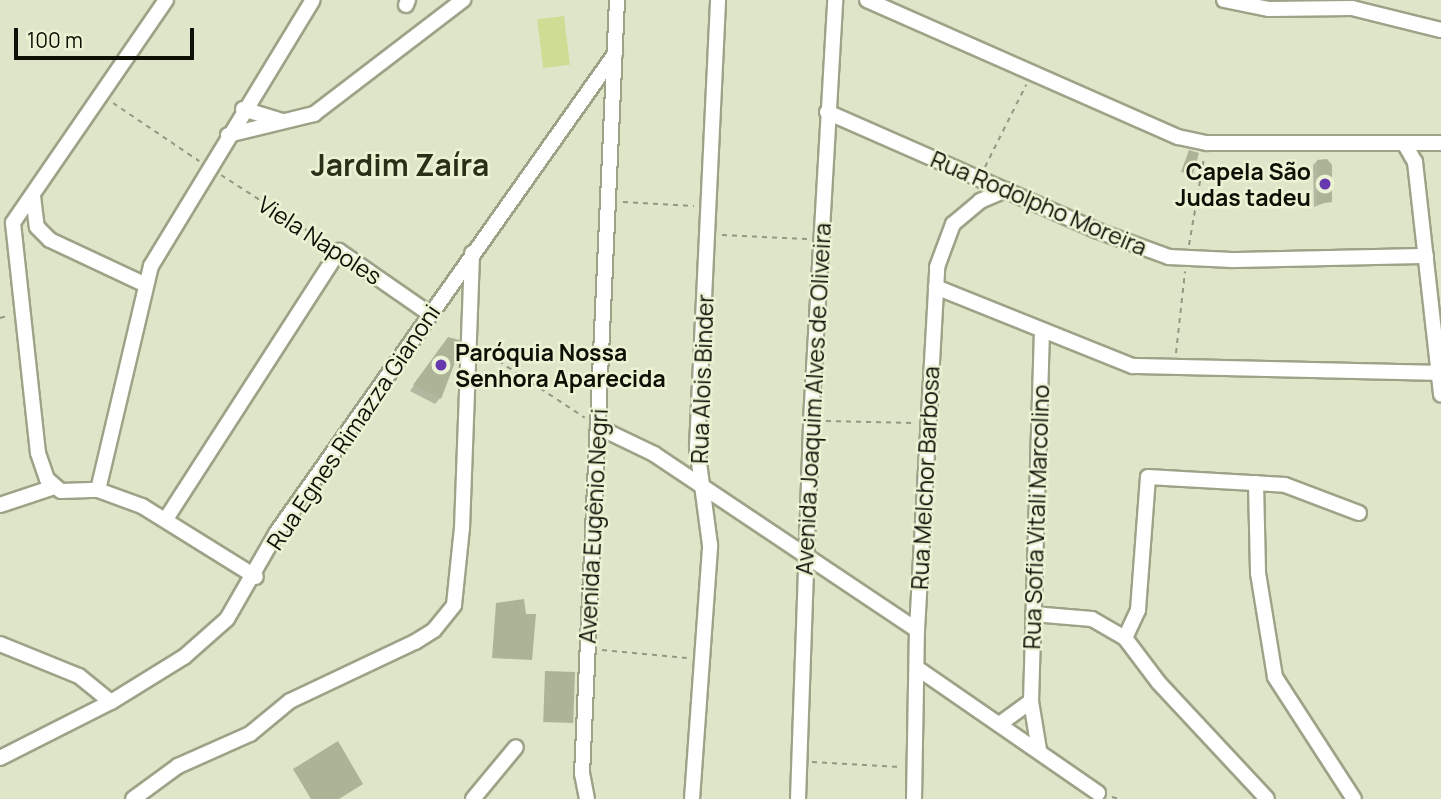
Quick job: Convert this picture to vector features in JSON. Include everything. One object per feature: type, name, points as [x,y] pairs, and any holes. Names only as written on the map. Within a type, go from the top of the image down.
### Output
[{"type":"street","points":[[0,216],[17,212],[33,196],[166,0]]},
{"type":"street","points":[[98,490],[145,284],[164,241],[243,109],[313,0]]},
{"type":"street","points":[[228,135],[314,114],[463,0]]},
{"type":"street","name":"Avenida Eugênio Negri","points":[[587,799],[582,774],[617,0]]},
{"type":"street","name":"Rua Alois Binder","points":[[692,799],[710,545],[696,447],[718,0]]},
{"type":"street","name":"Avenida Joaquim Alves de Oliveira","points":[[798,799],[811,421],[835,0]]},
{"type":"street","points":[[867,0],[1032,71],[1152,128],[1207,143],[1441,143]]},
{"type":"street","points":[[1224,0],[1269,9],[1352,8],[1441,30]]},
{"type":"street","name":"Rua Egnes Rimazza Gianoni","points":[[0,758],[111,702],[210,638],[256,577],[277,532],[472,252],[615,54]]},
{"type":"street","points":[[243,109],[282,121]]},
{"type":"street","name":"Rua Rodolpho Moreira","points":[[827,112],[1136,247],[1186,259],[1426,257]]},
{"type":"street","points":[[1404,143],[1415,162],[1436,373],[1441,395]]},
{"type":"street","name":"Rua Melchor Barbosa","points":[[914,799],[916,630],[940,255],[953,224],[980,201],[1006,190]]},
{"type":"street","points":[[33,196],[37,227],[50,240],[145,284]]},
{"type":"street","points":[[17,212],[12,235],[38,453],[54,486]]},
{"type":"street","points":[[166,519],[339,251]]},
{"type":"street","name":"Viela Napoles","points":[[339,251],[430,314]]},
{"type":"street","points":[[133,799],[178,766],[250,734],[290,701],[415,642],[445,619],[459,591],[472,252]]},
{"type":"street","points":[[936,287],[1113,361],[1174,370],[1436,373]]},
{"type":"street","name":"Rua Sofia Vitali Marcolino","points":[[1039,750],[1031,701],[1042,332]]},
{"type":"street","points":[[598,427],[654,454],[806,552],[916,630]]},
{"type":"street","points":[[1125,638],[1138,610],[1149,477],[1256,483],[1303,489],[1359,513]]},
{"type":"street","points":[[1256,483],[1258,573],[1275,677],[1354,799]]},
{"type":"street","points":[[0,505],[54,486],[72,493],[98,490],[166,519],[256,577]]},
{"type":"street","points":[[1033,614],[1092,619],[1125,638],[1159,683],[1267,799]]},
{"type":"street","points":[[0,644],[79,676],[111,702]]},
{"type":"street","points":[[917,668],[1001,723],[1098,793]]},
{"type":"street","points":[[1001,723],[1031,701]]},
{"type":"street","points":[[473,799],[516,747]]},
{"type":"path","points":[[980,178],[1032,71]]},
{"type":"path","name":"Viela Napoles","points":[[101,95],[339,251]]},
{"type":"path","points":[[1174,370],[1186,259],[1207,143]]},
{"type":"path","points":[[608,201],[708,207]]},
{"type":"path","points":[[707,234],[820,240]]},
{"type":"path","points":[[469,341],[598,427]]},
{"type":"path","points":[[811,421],[928,423]]},
{"type":"path","points":[[587,648],[701,659]]},
{"type":"path","points":[[800,761],[915,768]]},
{"type":"green space","points":[[564,16],[570,65],[543,68],[537,19]]},
{"type":"building","points":[[1189,150],[1199,153],[1193,174],[1181,172]]},
{"type":"building","name":"Capela São Judas tadeu","points":[[1327,159],[1332,165],[1332,202],[1317,204],[1317,160]]},
{"type":"building","name":"Paróquia Nossa Senhora Aparecida","points":[[448,337],[459,340],[459,352],[441,399],[413,385]]},
{"type":"building","points":[[524,599],[526,614],[536,614],[532,660],[492,658],[496,603]]},
{"type":"building","points":[[545,671],[575,672],[573,723],[543,722]]},
{"type":"building","points":[[338,741],[363,784],[339,799],[311,799],[293,769]]},
{"type":"place","name":"Capela São Judas tadeu","points":[[1325,184]]},
{"type":"place","name":"Paróquia Nossa Senhora Aparecida","points":[[441,365]]},
{"type":"district","name":"Jardim Zaíra","points":[[400,165]]}]
